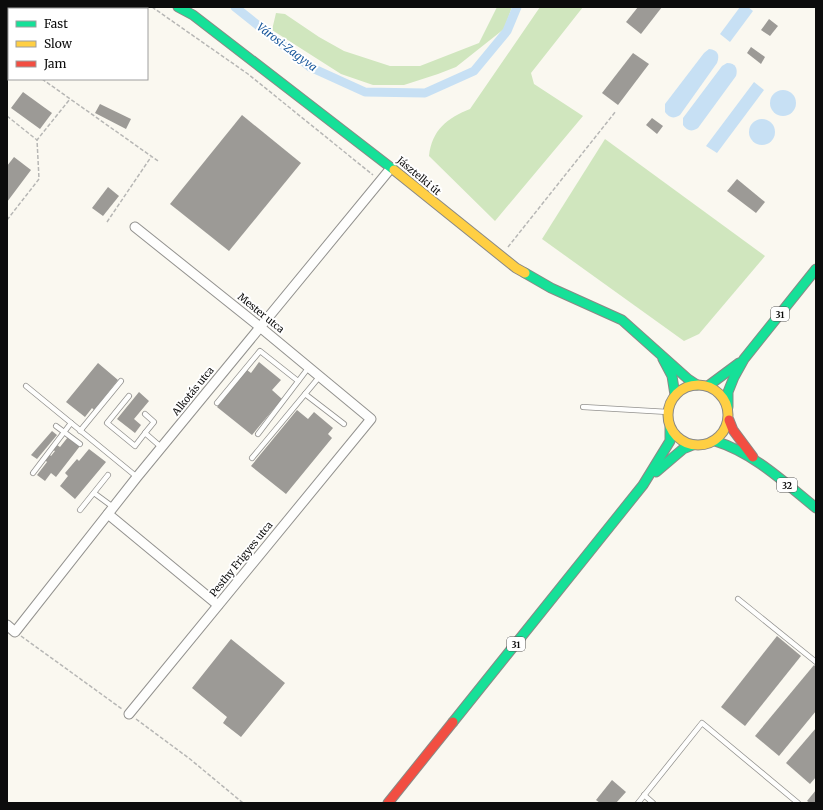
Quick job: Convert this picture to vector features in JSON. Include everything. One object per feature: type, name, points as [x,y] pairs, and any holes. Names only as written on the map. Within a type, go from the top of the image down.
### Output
[{"type":"main road","name":"Jásztelki út","points":[[178,7],[193,15],[391,168],[516,268],[551,288],[622,320],[688,379],[697,385]]},
{"type":"main road","name":"31","points":[[729,420],[728,392],[744,359],[816,269]]},
{"type":"main road","name":"Jásztelki út","points":[[654,348],[667,366],[675,387],[675,395]]},
{"type":"main road","name":"31","points":[[708,386],[744,359]]},
{"type":"main road","points":[[675,395],[689,386],[708,386],[722,395],[729,410]]},
{"type":"main road","name":"31","points":[[643,485],[670,441],[668,412],[670,403],[675,395]]},
{"type":"main road","points":[[715,441],[724,432],[729,420]]},
{"type":"main road","name":"32","points":[[729,420],[734,430],[757,462]]},
{"type":"main road","points":[[670,428],[683,442],[693,446]]},
{"type":"main road","name":"31","points":[[388,803],[643,485],[664,464],[683,449],[693,446],[708,445],[715,441]]},
{"type":"main road","name":"32","points":[[715,441],[726,443],[757,462],[816,508]]},
{"type":"street","name":"Alkotás utca","points":[[7,625],[15,632],[137,477],[391,168]]},
{"type":"street","name":"Mester utca","points":[[135,227],[371,418]]},
{"type":"street","name":"Pesthy Frigyes utca","points":[[129,714],[371,418]]},
{"type":"street","points":[[111,510],[218,605]]},
{"type":"lane","points":[[217,403],[260,351],[298,381]]},
{"type":"lane","points":[[258,434],[309,367]]},
{"type":"lane","points":[[252,458],[320,376]]},
{"type":"lane","points":[[80,431],[121,381]]},
{"type":"lane","points":[[26,386],[137,477]]},
{"type":"lane","points":[[305,394],[344,424]]},
{"type":"lane","points":[[129,396],[107,423],[135,446],[154,422],[146,414]]},
{"type":"lane","points":[[583,407],[668,412]]},
{"type":"lane","points":[[33,473],[71,423]]},
{"type":"lane","points":[[56,426],[80,444]]},
{"type":"lane","points":[[145,433],[162,447]]},
{"type":"lane","points":[[80,510],[108,475]]},
{"type":"lane","points":[[94,493],[111,510]]},
{"type":"lane","points":[[738,599],[816,662]]},
{"type":"lane","points":[[638,803],[702,723],[798,803]]},
{"type":"lane","points":[[644,795],[653,803]]},
{"type":"path","points":[[152,7],[248,74],[377,178],[382,179]]},
{"type":"path","points":[[43,80],[158,162]]},
{"type":"path","points":[[7,220],[38,179],[37,140],[70,99]]},
{"type":"path","points":[[501,256],[616,111]]},
{"type":"path","points":[[7,116],[37,140]]},
{"type":"path","points":[[107,222],[151,157]]},
{"type":"green space","points":[[497,7],[512,7],[504,29],[456,67],[404,85],[373,85],[341,74],[272,30],[276,13],[285,14],[319,37],[344,51],[390,66],[420,66],[479,43]]},
{"type":"green space","points":[[540,7],[583,7],[531,73],[534,84],[583,116],[495,221],[429,156],[433,139],[437,132],[454,116],[470,109]]},
{"type":"green space","points":[[605,139],[765,256],[699,334],[684,341],[542,239]]},
{"type":"water","points":[[740,7],[748,7],[753,11],[730,42],[720,34]]},
{"type":"water","points":[[709,49],[718,53],[717,63],[680,115],[670,117],[665,112],[665,104],[704,53]]},
{"type":"water","points":[[730,63],[736,67],[736,76],[698,128],[688,130],[683,125],[683,118],[722,66]]},
{"type":"water","points":[[754,82],[764,90],[717,153],[706,146]]},
{"type":"water","points":[[783,90],[792,94],[796,103],[792,112],[783,116],[774,112],[770,103],[774,94]]},
{"type":"water","points":[[762,119],[771,123],[775,132],[771,141],[762,145],[753,141],[749,132],[753,123]]},
{"type":"building","points":[[638,7],[662,7],[641,34],[626,22]]},
{"type":"building","points":[[769,19],[778,26],[770,36],[761,30]]},
{"type":"building","points":[[751,47],[765,57],[761,64],[747,53]]},
{"type":"building","points":[[633,53],[649,64],[618,105],[602,93]]},
{"type":"building","points":[[23,92],[52,113],[40,129],[11,108]]},
{"type":"building","points":[[100,104],[131,119],[126,129],[95,113]]},
{"type":"building","points":[[242,115],[301,163],[229,251],[170,204]]},
{"type":"building","points":[[652,118],[663,126],[657,134],[646,125]]},
{"type":"building","points":[[14,157],[31,170],[7,202],[7,166]]},
{"type":"building","points":[[737,179],[765,202],[756,213],[727,191]]},
{"type":"building","points":[[108,187],[119,196],[103,216],[92,208]]},
{"type":"building","points":[[259,362],[281,380],[272,390],[282,399],[252,435],[217,407],[247,370],[251,373]]},
{"type":"building","points":[[98,363],[118,380],[94,410],[92,408],[85,417],[66,402]]},
{"type":"building","points":[[139,392],[149,401],[134,419],[141,425],[135,433],[117,419]]},
{"type":"building","points":[[297,410],[308,419],[314,412],[333,428],[328,434],[332,438],[286,494],[251,466]]},
{"type":"building","points":[[52,431],[57,435],[37,459],[31,455]]},
{"type":"building","points":[[68,437],[80,446],[56,477],[51,473],[45,481],[37,475],[47,462],[45,460],[49,454],[51,456],[57,445],[60,447]]},
{"type":"building","points":[[89,449],[106,462],[75,499],[60,486],[68,476],[65,473],[77,459],[79,461]]},
{"type":"building","points":[[777,636],[801,656],[745,726],[721,707]]},
{"type":"building","points":[[231,639],[285,683],[241,737],[223,723],[227,717],[192,688]]},
{"type":"building","points":[[814,665],[816,667],[816,711],[779,756],[755,736]]},
{"type":"building","points":[[816,728],[816,777],[810,784],[786,763]]},
{"type":"building","points":[[612,780],[626,792],[616,803],[600,803],[596,800]]},
{"type":"building","points":[[816,790],[816,803],[810,803],[807,801]]},
{"type":"waterway","name":"Városi-Zagyva","points":[[235,7],[310,67],[365,92],[425,93],[474,71],[507,31],[517,7]]},
{"type":"traffic: fast","points":[[178,7],[193,15],[394,170]]},
{"type":"traffic: fast","points":[[728,407],[728,392],[744,359],[816,269]]},
{"type":"traffic: fast","points":[[525,273],[551,288],[622,320],[688,379],[697,385]]},
{"type":"traffic: fast","points":[[663,359],[672,376],[675,395]]},
{"type":"traffic: fast","points":[[708,386],[739,363]]},
{"type":"traffic: fast","points":[[453,722],[643,485],[670,441],[670,428]]},
{"type":"traffic: fast","points":[[715,441],[729,446],[756,461],[781,479],[816,508]]},
{"type":"traffic: fast","points":[[656,472],[683,449],[693,445]]},
{"type":"traffic: slow","points":[[394,170],[516,268],[525,273]]},
{"type":"traffic: slow","points":[[692,385],[704,385],[720,393],[726,403],[728,415],[726,427],[720,437],[704,445],[692,445],[676,437],[668,421],[668,409],[676,393],[692,385]]},
{"type":"traffic: jam","points":[[729,420],[733,430],[753,457]]},
{"type":"traffic: jam","points":[[388,803],[453,722]]}]
